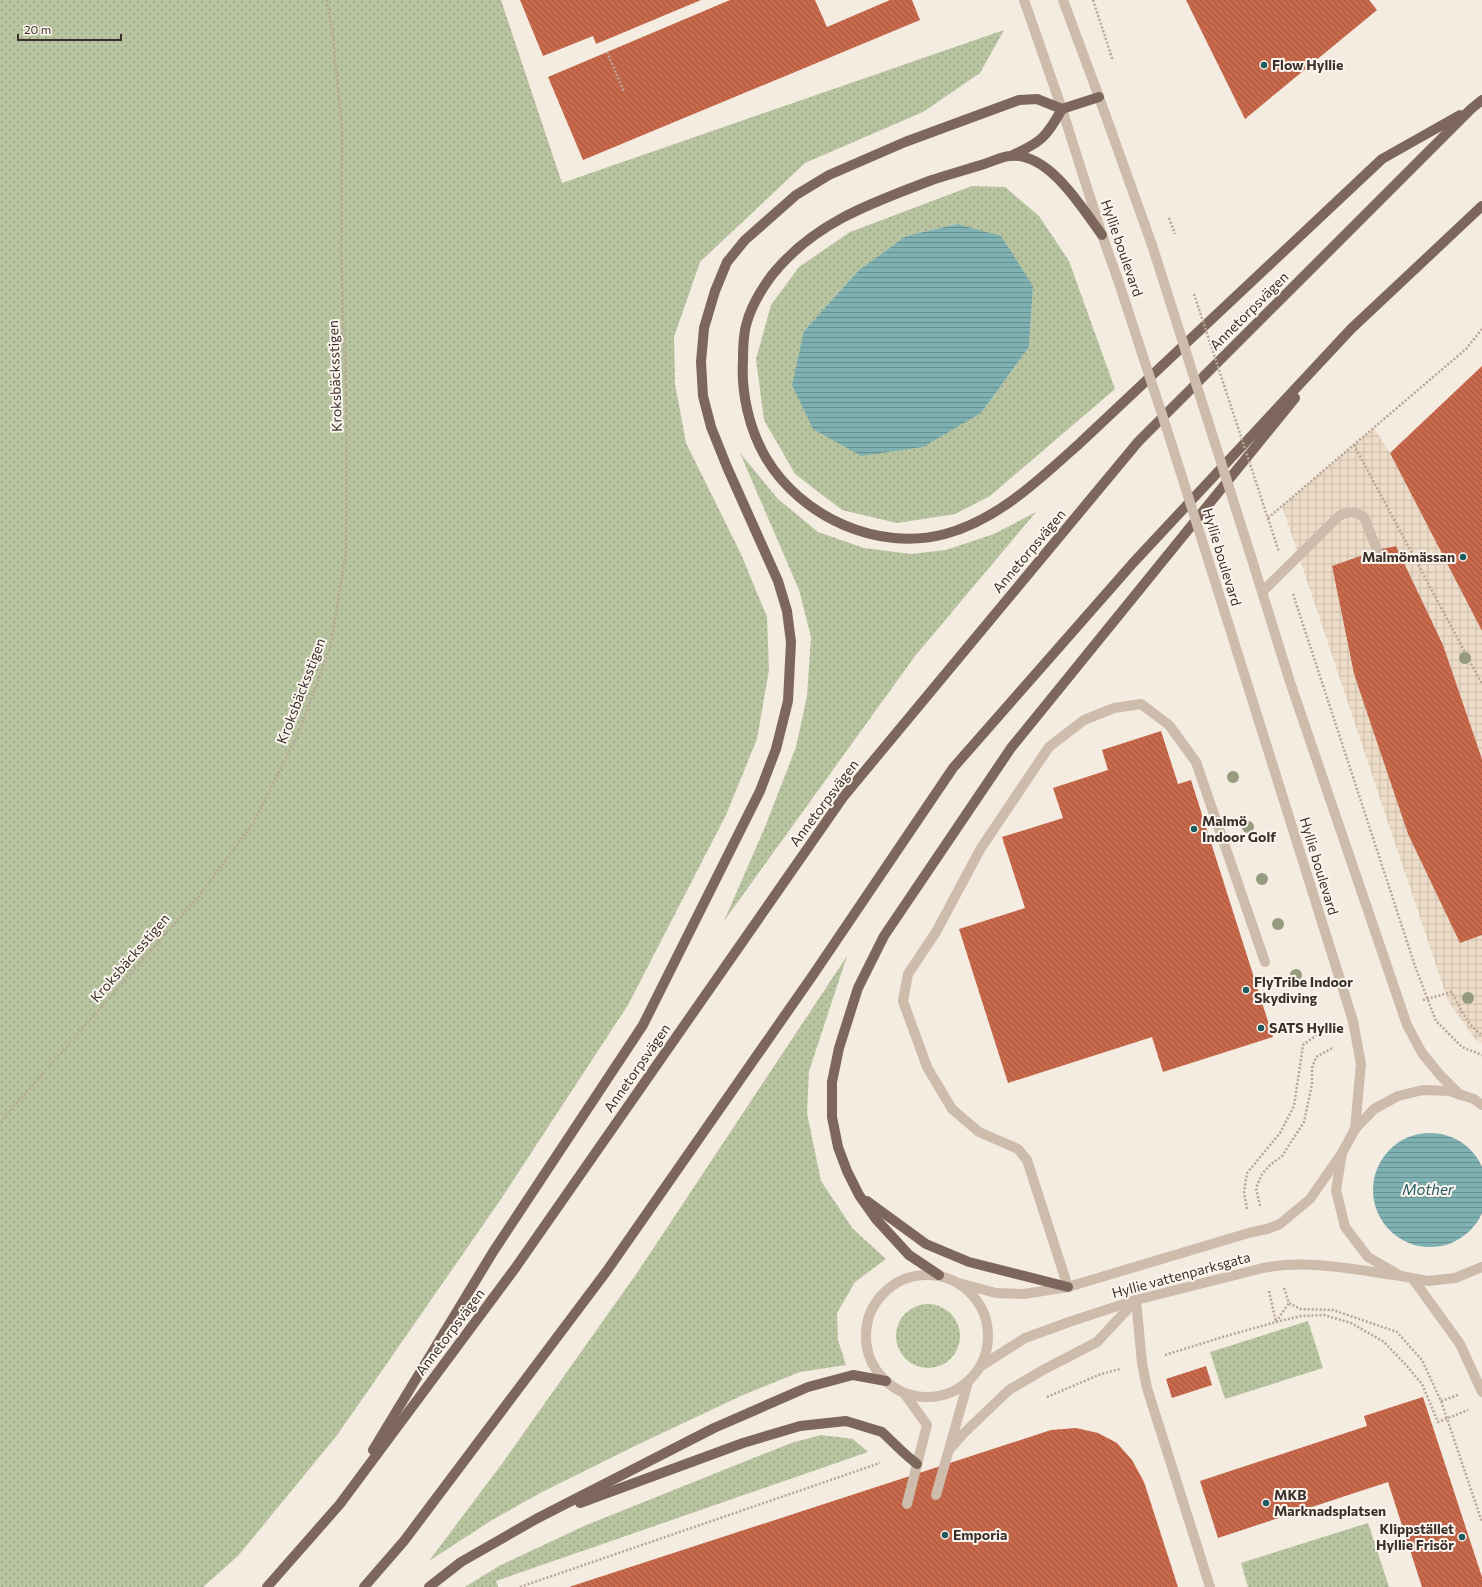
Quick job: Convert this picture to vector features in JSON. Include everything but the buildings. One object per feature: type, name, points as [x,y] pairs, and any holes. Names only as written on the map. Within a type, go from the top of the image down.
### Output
[{"type":"main road","points":[[340,1504],[493,1252],[643,1025],[760,791],[776,749],[788,701],[791,642],[787,611],[778,582],[711,427],[703,396],[701,362],[704,328],[715,291],[727,262],[745,240],[791,199],[829,175],[905,142],[1019,100],[1037,99],[1062,108],[1099,97]]},
{"type":"main road","name":"Annetorpsvägen","points":[[267,1587],[340,1504],[516,1267],[844,796],[1138,442],[1471,109],[1482,100]]},
{"type":"main road","points":[[1062,108],[1051,128],[1041,140],[1011,156],[940,177],[864,206],[831,223],[803,243],[777,269],[760,293],[747,322],[743,348],[742,376],[752,428],[766,457],[782,480],[805,502],[833,520],[860,531],[884,538],[916,538],[945,534],[973,523],[1003,506],[1039,480],[1080,443],[1382,159],[1471,109]]},
{"type":"main road","points":[[1011,156],[1028,158],[1039,163],[1059,179],[1102,235]]},
{"type":"main road","points":[[364,1587],[404,1541],[606,1272],[809,982],[953,768],[1133,563],[1350,329],[1482,206]]},
{"type":"main road","points":[[940,1275],[909,1255],[876,1219],[859,1195],[847,1171],[838,1147],[832,1117],[832,1082],[839,1048],[858,988],[884,936],[1011,748],[1350,329]]},
{"type":"main road","points":[[859,1195],[926,1244],[969,1262],[1068,1288]]},
{"type":"main road","points":[[429,1587],[461,1562],[536,1519],[714,1428],[808,1387],[853,1375],[886,1381]]},
{"type":"main road","points":[[536,1519],[743,1443],[800,1426],[846,1421],[882,1432],[917,1464]]},
{"type":"street","name":"Hyllie boulevard","points":[[1024,0],[1062,108],[1102,235],[1168,431],[1353,1021],[1361,1064],[1355,1129]]},
{"type":"street","name":"Hyllie boulevard","points":[[1063,0],[1152,245],[1290,682],[1407,1025],[1422,1053],[1440,1075],[1460,1095]]},
{"type":"street","points":[[1262,592],[1339,516],[1348,512],[1357,513],[1364,517],[1377,550]]},
{"type":"street","points":[[1068,1288],[1027,1160],[1018,1149],[979,1132],[952,1109],[927,1068],[903,1001],[908,974],[936,932],[981,848],[1049,747],[1084,720],[1114,708],[1141,704],[1169,725],[1196,762],[1265,962]]},
{"type":"street","points":[[1482,1105],[1474,1099],[1449,1091],[1423,1090],[1398,1096],[1374,1109],[1355,1129],[1342,1153],[1336,1190],[1345,1227],[1368,1257],[1401,1276],[1428,1281],[1455,1278],[1482,1267]]},
{"type":"street","name":"Hyllie vattenparksgata","points":[[960,1283],[996,1293],[1024,1294],[1068,1288],[1252,1232],[1267,1229],[1280,1224],[1310,1199],[1342,1153]]},
{"type":"street","name":"Hyllie vattenparksgata","points":[[981,1366],[1025,1338],[1136,1300],[1277,1265],[1322,1265],[1401,1276]]},
{"type":"street","points":[[918,1274],[940,1275],[960,1283],[976,1297],[984,1313],[989,1331],[987,1348],[981,1366],[968,1382],[948,1393],[926,1397],[904,1392],[886,1381],[874,1365],[867,1347],[866,1327],[872,1309],[884,1292],[900,1281],[918,1274]]},
{"type":"street","points":[[1413,1279],[1460,1344],[1482,1392]]},
{"type":"street","points":[[949,1450],[965,1432],[1009,1390],[1043,1370],[1097,1342],[1136,1300]]},
{"type":"street","points":[[1136,1300],[1142,1363],[1147,1388],[1210,1587]]},
{"type":"street","points":[[936,1495],[968,1382]]},
{"type":"street","points":[[904,1392],[927,1425],[907,1504]]},
{"type":"path","name":"Kroksbäcksstigen","points":[[0,1122],[199,896],[254,822],[299,732],[331,646],[346,552],[347,423],[340,253],[342,130],[333,37],[327,0]]},
{"type":"path","points":[[607,52],[624,92]]},
{"type":"path","points":[[1169,218],[1177,241]]},
{"type":"path","points":[[1194,293],[1415,966],[1436,1021],[1462,1047],[1482,1055]]},
{"type":"path","points":[[1268,518],[1466,349],[1482,330]]},
{"type":"path","points":[[1354,445],[1482,684]]},
{"type":"path","points":[[1259,1201],[1256,1188],[1262,1174],[1270,1165],[1282,1156],[1304,1122],[1312,1084],[1312,1068],[1316,1057],[1331,1048]]},
{"type":"path","points":[[1289,1303],[1300,1309],[1333,1310],[1397,1332],[1422,1360],[1441,1401],[1482,1522]]},
{"type":"path","points":[[1447,1418],[1475,1408]]},
{"type":"green space","points":[[0,0],[501,0],[562,183],[1004,30],[980,73],[923,112],[805,163],[700,262],[674,337],[675,384],[686,443],[741,554],[767,617],[769,670],[757,739],[726,815],[628,1005],[501,1199],[338,1434],[238,1556],[203,1587],[0,1587]]},
{"type":"green space","points":[[972,186],[1005,187],[1039,216],[1069,261],[1115,389],[990,496],[955,514],[897,523],[842,510],[795,474],[764,420],[756,359],[771,305],[799,267],[850,232]],"holes":[[[957,224],[1033,286],[1029,347],[981,413],[804,331],[859,270],[906,236]]]},
{"type":"green space","points":[[740,453],[778,499],[818,532],[864,548],[911,554],[946,550],[994,534],[1036,512],[915,656],[724,921],[765,827],[796,747],[807,696],[811,637],[799,590]]},
{"type":"green space","points":[[847,956],[809,1071],[807,1113],[821,1181],[853,1229],[886,1259],[855,1282],[837,1313],[838,1340],[846,1365],[800,1372],[743,1395],[542,1492],[492,1520],[429,1561],[504,1461],[639,1270]]},
{"type":"green space","points":[[928,1304],[946,1310],[954,1318],[960,1336],[954,1354],[946,1362],[928,1368],[910,1362],[902,1354],[896,1336],[902,1318],[910,1310]]},
{"type":"green space","points":[[1308,1321],[1323,1368],[1225,1399],[1210,1352]]},
{"type":"green space","points":[[821,1435],[853,1439],[868,1452],[496,1581],[498,1587],[465,1587],[499,1566],[584,1526],[791,1443]]},
{"type":"green space","points":[[1368,1523],[1389,1587],[1248,1587],[1241,1563]]},
{"type":"shaded area","points":[[1374,428],[1390,453],[1482,631],[1482,759],[1443,645],[1396,546],[1377,550],[1332,566],[1354,675],[1460,943],[1482,935],[1482,1043],[1475,1039],[1448,1001],[1282,506]]},
{"type":"water","points":[[957,224],[1001,236],[1033,286],[1029,347],[981,413],[923,447],[861,456],[813,429],[792,385],[804,331],[859,270],[906,236]]},
{"type":"water","name":"Mother","points":[[1430,1133],[1441,1134],[1452,1138],[1462,1143],[1470,1150],[1477,1158],[1482,1168],[1486,1179],[1486,1201],[1482,1212],[1477,1222],[1470,1230],[1462,1237],[1452,1242],[1441,1246],[1430,1247],[1419,1246],[1408,1242],[1398,1237],[1390,1230],[1383,1222],[1378,1212],[1374,1201],[1373,1190],[1374,1179],[1378,1168],[1383,1158],[1390,1150],[1398,1143],[1408,1138],[1419,1134]]},
{"type":"place","name":"Flow Hyllie","points":[[1264,65]]},
{"type":"place","name":"Malmömässan","points":[[1463,557]]},
{"type":"place","name":"Malmö Indoor Golf","points":[[1194,829]]},
{"type":"place","name":"FlyTribe Indoor Skydiving","points":[[1246,990]]},
{"type":"place","name":"SATS Hyllie","points":[[1261,1028]]},
{"type":"place","name":"MKB Marknadsplatsen","points":[[1266,1503]]},
{"type":"place","name":"Emporia","points":[[945,1535]]},
{"type":"place","name":"Klippstället Hyllie Frisör","points":[[1462,1537]]}]
